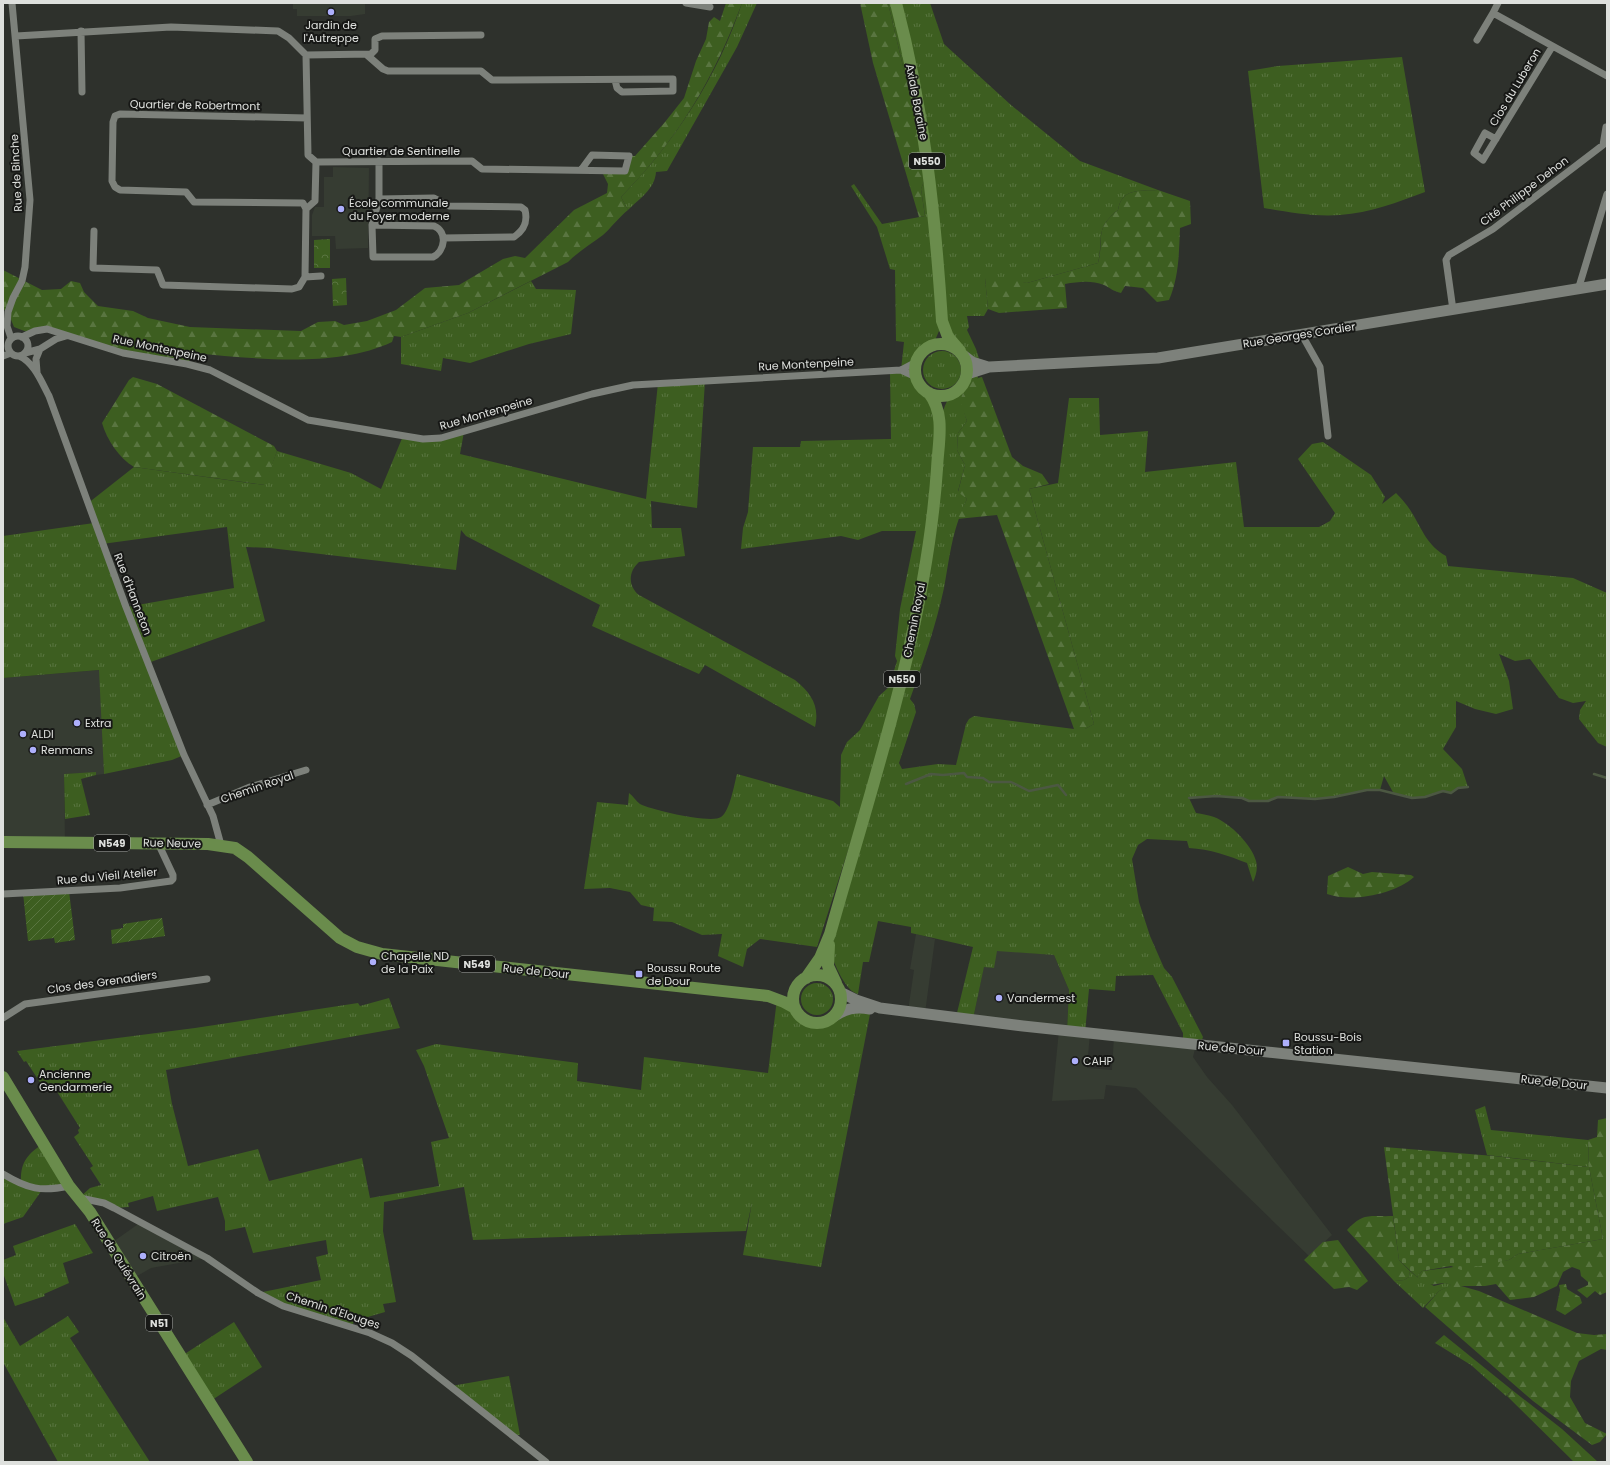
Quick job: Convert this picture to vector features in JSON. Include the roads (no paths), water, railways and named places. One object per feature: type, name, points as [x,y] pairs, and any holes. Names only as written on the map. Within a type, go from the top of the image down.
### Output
[{"type":"main road","name":"Axiale Boraine","points":[[896,3],[919,109],[931,188],[942,321],[948,337],[962,353]]},
{"type":"main road","name":"Rue Georges Cordier","points":[[967,374],[989,367],[1158,358],[1578,290],[1607,284]]},
{"type":"main road","name":"Axiale Boraine","points":[[933,345],[942,321]]},
{"type":"main road","points":[[947,344],[962,353],[968,368],[967,374],[962,386],[951,394],[936,396],[929,393],[919,384],[916,377],[916,362],[920,354],[933,345],[947,344]]},
{"type":"main road","name":"Rue Georges Cordier","points":[[962,353],[972,362],[989,367]]},
{"type":"main road","name":"Chemin Royal","points":[[802,981],[820,958],[830,934],[896,700],[910,643],[931,528],[940,417],[937,405],[929,393]]},
{"type":"main road","name":"Chemin Royal","points":[[940,417],[951,394]]},
{"type":"main road","name":"Rue Neuve","points":[[3,842],[221,845]]},
{"type":"main road","name":"Rue de Dour","points":[[221,845],[239,850],[340,938],[366,950],[382,954],[768,996],[795,1008]]},
{"type":"main road","name":"Chemin Royal","points":[[830,934],[828,966],[838,988]]},
{"type":"main road","points":[[812,975],[826,976],[838,988],[856,1000],[880,1008],[852,1008],[844,1010],[826,1021],[811,1022],[804,1019],[795,1008],[793,996],[802,981],[812,975]]},
{"type":"main road","name":"Rue de Dour","points":[[768,996],[802,981]]},
{"type":"main road","points":[[833,1017],[840,1006],[838,988]]},
{"type":"main road","name":"Rue de Dour","points":[[880,1008],[1200,1045],[1607,1088]]},
{"type":"main road","name":"N51","points":[[3,1077],[77,1198]]},
{"type":"main road","name":"Rue de Quiévrain","points":[[77,1198],[83,1215],[103,1248],[238,1462]]},
{"type":"main road","name":"Rue de Quiévrain","points":[[77,1198],[90,1212],[246,1462]]},
{"type":"street","name":"Rue de Binche","points":[[11,338],[7,326],[8,312],[13,298],[22,281],[25,267],[30,200],[12,3]]},
{"type":"street","points":[[686,3],[710,7]]},
{"type":"street","points":[[1477,40],[1498,3]]},
{"type":"street","points":[[1493,13],[1552,47],[1607,76]]},
{"type":"street","points":[[16,36],[171,26],[278,31],[289,38],[306,55],[308,155],[316,162],[315,201],[306,209],[304,277],[300,287],[292,290],[163,285],[157,270],[93,268],[94,231]]},
{"type":"street","points":[[81,31],[82,92]]},
{"type":"street","points":[[306,55],[367,55],[374,52],[376,39],[382,36],[481,35]]},
{"type":"street","name":"Clos du Luberon","points":[[1496,139],[1552,47]]},
{"type":"street","points":[[367,55],[383,69],[388,71],[482,71],[492,80],[673,79],[673,91],[622,92],[617,88],[615,80]]},
{"type":"street","name":"Quartier de Robertmont","points":[[306,209],[303,203],[194,202],[186,192],[120,190],[115,187],[112,181],[113,122],[115,116],[120,114],[307,118]]},
{"type":"street","name":"Cité Philippe Dehon","points":[[1453,310],[1446,260],[1448,254],[1493,229],[1603,145],[1606,127]]},
{"type":"street","name":"Quartier de Sentinelle","points":[[316,162],[472,162],[482,169],[625,171],[628,156],[592,156],[580,170]]},
{"type":"street","points":[[372,225],[434,226],[440,228],[443,238],[443,248],[440,254],[433,258],[373,257],[372,225],[379,199],[379,162]]},
{"type":"street","points":[[1578,290],[1607,194]]},
{"type":"street","points":[[379,199],[434,198],[449,206],[521,207],[525,210],[527,221],[521,232],[514,237],[443,238]]},
{"type":"street","points":[[304,277],[321,276]]},
{"type":"street","name":"Rue Montenpeine","points":[[22,337],[35,331],[47,329],[122,353],[203,368],[308,420],[422,439],[441,438],[592,394],[633,385],[901,370],[916,362]]},
{"type":"street","points":[[1302,335],[1320,367],[1328,436]]},
{"type":"street","points":[[11,353],[8,344],[11,338],[16,336],[22,337],[28,345],[22,354]]},
{"type":"street","points":[[3,356],[11,353],[22,354],[40,349],[56,339],[66,336]]},
{"type":"street","points":[[38,374],[35,364],[40,349]]},
{"type":"street","name":"Rue d'Hanneton","points":[[22,354],[38,374],[49,396],[102,544],[175,734],[219,832],[221,845]]},
{"type":"street","name":"Rue Montenpeine","points":[[901,370],[916,377]]},
{"type":"street","name":"Chemin Royal","points":[[207,804],[250,787],[306,770]]},
{"type":"street","name":"Rue du Vieil Atelier","points":[[3,894],[120,888],[171,881],[173,879],[173,875],[158,843]]},
{"type":"street","name":"Clos des Grenadiers","points":[[3,1018],[25,1004],[207,979]]},
{"type":"street","points":[[3,1174],[27,1186],[42,1190],[51,1190],[69,1186]]},
{"type":"street","name":"Chemin d'Elouges","points":[[77,1198],[104,1203],[121,1211],[207,1258],[258,1293],[283,1306],[370,1333],[392,1343],[423,1365],[546,1462]]},
{"type":"waterway","points":[[906,784],[931,774],[943,775],[964,773],[967,777],[983,778],[989,782],[1011,782],[1029,791],[1058,785],[1066,795]]},
{"type":"waterway","points":[[1594,774],[1607,778]]},
{"type":"waterway","points":[[1189,798],[1216,796],[1242,798],[1249,801],[1268,801],[1278,797],[1315,799],[1334,797],[1367,790],[1380,790],[1412,798],[1425,797],[1443,791],[1451,793],[1458,788],[1468,787]]},
{"type":"place","name":"Jardin de l'Autreppe","points":[[331,12]]},
{"type":"place","name":"École communale du Foyer moderne","points":[[341,209]]},
{"type":"place","name":"Extra","points":[[77,723]]},
{"type":"place","name":"ALDI","points":[[23,734]]},
{"type":"place","name":"Renmans","points":[[33,750]]},
{"type":"place","name":"Chapelle ND de la Paix","points":[[373,962]]},
{"type":"place","name":"Boussu Route de Dour","points":[[639,974]]},
{"type":"place","name":"Vandermest","points":[[999,998]]},
{"type":"place","name":"Boussu-Bois Station","points":[[1286,1043]]},
{"type":"place","name":"CAHP","points":[[1075,1061]]},
{"type":"place","name":"Ancienne Gendarmerie","points":[[31,1080]]},
{"type":"place","name":"Citroën","points":[[143,1256]]}]
